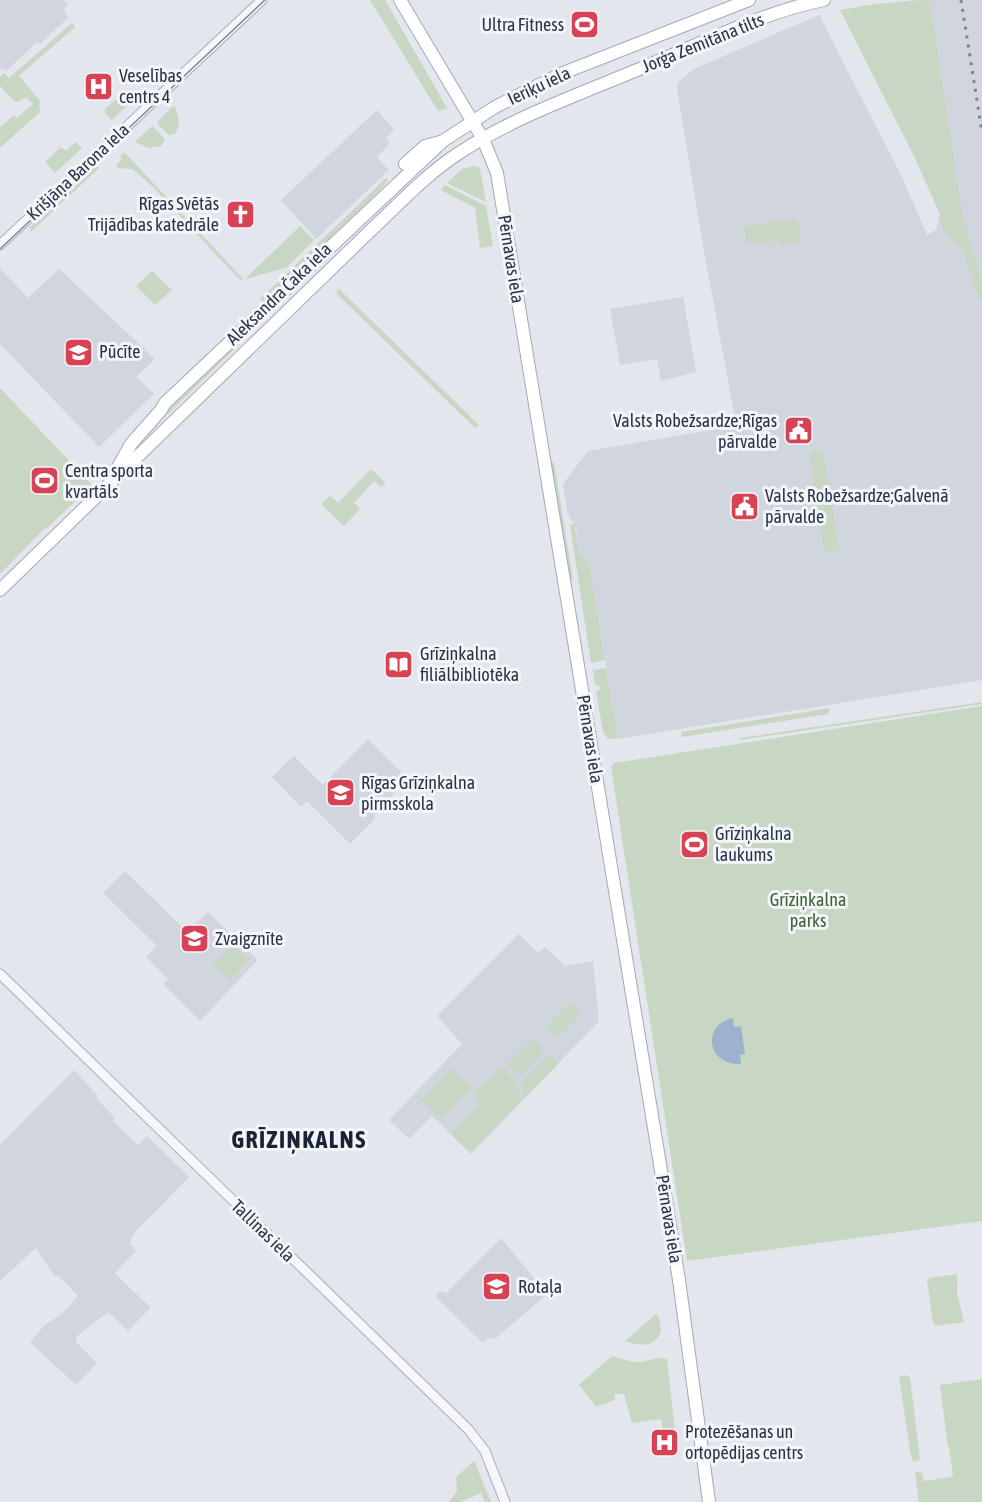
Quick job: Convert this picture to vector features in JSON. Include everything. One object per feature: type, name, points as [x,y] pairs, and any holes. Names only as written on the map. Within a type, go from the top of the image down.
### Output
[{"type":"main road","name":"Pērnavas iela","points":[[400,0],[483,139],[496,173],[679,1280],[709,1502]]},
{"type":"main road","name":"Jorģa Zemitāna tilts","points":[[608,55],[749,0]]},
{"type":"main road","name":"Jorģa Zemitāna tilts","points":[[618,78],[768,17],[824,0]]},
{"type":"main road","name":"Ieriķu iela","points":[[472,120],[533,87],[608,55]]},
{"type":"main road","name":"Ieriķu iela","points":[[483,139],[524,118],[618,78]]},
{"type":"main road","name":"Aleksandra Čaka iela","points":[[106,487],[131,444],[165,403],[396,183],[399,171],[415,156],[426,146],[442,141],[472,120]]},
{"type":"main road","name":"Aleksandra Čaka iela","points":[[0,590],[428,176],[458,153],[483,139]]},
{"type":"street","name":"Krišjāņa Barona iela","points":[[0,245],[262,0]]},
{"type":"street","name":"Tallinas iela","points":[[0,974],[468,1429],[485,1451],[506,1502]]},
{"type":"shaded area","points":[[0,0],[61,0],[69,3],[64,10],[68,18],[40,44],[37,42],[6,71],[0,68]]},
{"type":"shaded area","points":[[926,0],[982,0],[982,680],[618,739],[589,561],[580,554],[576,529],[567,511],[563,484],[588,451],[729,427],[729,419],[735,418],[703,246],[677,88],[679,81],[694,69],[819,15],[902,177],[927,235],[936,230],[940,214],[916,160],[929,1]]},
{"type":"shaded area","points":[[377,110],[394,130],[386,138],[390,143],[377,157],[389,170],[316,239],[281,200]]},
{"type":"shaded area","name":"Pūcīte","points":[[0,268],[28,298],[59,269],[155,359],[136,377],[154,394],[99,447],[0,344]]},
{"type":"shaded area","points":[[683,297],[696,372],[661,381],[657,359],[620,365],[610,309]]},
{"type":"shaded area","name":"Rīgas Grīziņkalna pirmsskola","points":[[368,739],[407,778],[375,814],[374,820],[350,844],[307,801],[301,807],[272,777],[294,756],[323,785]]},
{"type":"shaded area","name":"Zvaigznīte","points":[[125,871],[187,932],[208,912],[258,960],[200,1021],[163,984],[168,979],[146,957],[157,946],[103,893]]},
{"type":"shaded area","points":[[519,934],[538,953],[545,947],[565,966],[593,961],[599,1021],[471,1154],[432,1116],[409,1139],[389,1120],[462,1044],[437,1016]]},
{"type":"shaded area","points":[[74,1070],[93,1090],[92,1094],[95,1092],[98,1096],[96,1098],[115,1118],[113,1121],[138,1145],[147,1136],[189,1177],[135,1232],[129,1243],[136,1251],[115,1273],[136,1294],[140,1293],[138,1296],[151,1307],[128,1331],[108,1312],[76,1337],[77,1343],[97,1363],[76,1385],[30,1342],[45,1325],[63,1313],[78,1296],[58,1275],[55,1277],[36,1248],[0,1281],[0,1145]]},
{"type":"shaded area","name":"Rotaļa","points":[[501,1238],[547,1294],[496,1338],[487,1339],[483,1343],[435,1296],[440,1291],[446,1293]]},
{"type":"green space","points":[[370,0],[385,0],[447,108],[438,111]]},
{"type":"green space","points":[[920,0],[930,3],[962,211],[982,286],[982,302],[974,287],[964,252],[943,230],[940,214],[916,160],[840,10]]},
{"type":"green space","points":[[72,23],[75,27],[19,76],[40,101],[41,111],[0,148],[0,127],[14,115],[17,118],[33,104],[26,97],[18,102],[14,101],[0,86],[0,76],[4,73],[9,78]]},
{"type":"green space","points":[[124,92],[134,99],[112,120],[105,113],[105,109]]},
{"type":"green space","points":[[174,105],[179,125],[176,132],[169,136],[158,121]]},
{"type":"green space","points":[[152,126],[165,139],[161,146],[149,148],[135,142]]},
{"type":"green space","points":[[76,142],[82,148],[55,173],[45,162],[61,147],[66,151]]},
{"type":"green space","points":[[124,152],[243,279],[241,281],[154,188],[132,169],[117,168],[117,164],[122,159],[120,156]]},
{"type":"green space","points":[[97,166],[99,168],[31,232],[30,227]]},
{"type":"green space","points":[[475,166],[480,168],[486,202],[447,183],[462,169]]},
{"type":"green space","points":[[386,178],[388,180],[379,191],[264,300],[259,300]]},
{"type":"green space","points":[[445,185],[486,206],[493,246],[480,248],[475,208],[441,190]]},
{"type":"green space","points":[[797,218],[801,242],[780,245],[779,240],[747,244],[744,227]]},
{"type":"green space","points":[[300,226],[314,240],[286,268],[245,279]]},
{"type":"green space","points":[[341,245],[168,414],[166,412]]},
{"type":"green space","points":[[152,271],[172,290],[155,305],[136,286]]},
{"type":"green space","points":[[339,289],[479,425],[475,428],[336,293]]},
{"type":"green space","name":"Centra sporta kvartāls","points":[[0,388],[92,485],[0,574]]},
{"type":"green space","points":[[823,450],[839,550],[824,552],[809,452]]},
{"type":"green space","points":[[554,462],[573,579],[570,580],[551,463]]},
{"type":"green space","points":[[371,469],[386,483],[381,487],[374,481],[354,503],[360,509],[344,526],[321,504],[330,496],[338,503]]},
{"type":"green space","points":[[574,524],[580,554],[589,561],[605,660],[591,663],[570,525]]},
{"type":"green space","points":[[606,668],[618,738],[608,739],[603,732],[596,691],[600,690],[599,685],[595,685],[593,670]]},
{"type":"green space","points":[[982,702],[982,704],[740,740],[741,738]]},
{"type":"green space","name":"Grīziņkalna parks","points":[[982,706],[982,1221],[687,1261],[611,767],[614,763]]},
{"type":"green space","points":[[830,708],[828,714],[682,737],[681,732]]},
{"type":"green space","points":[[233,945],[249,960],[230,980],[214,964]]},
{"type":"green space","points":[[570,1003],[581,1014],[556,1038],[545,1028]]},
{"type":"green space","points":[[533,1039],[544,1051],[520,1075],[508,1064]]},
{"type":"green space","points":[[550,1055],[558,1064],[524,1099],[521,1084]]},
{"type":"green space","points":[[451,1068],[472,1088],[441,1119],[421,1100]]},
{"type":"green space","points":[[500,1068],[518,1084],[522,1101],[470,1152],[451,1134],[481,1103],[475,1096],[476,1091]]},
{"type":"green space","points":[[957,1274],[957,1293],[964,1322],[936,1326],[933,1323],[927,1280]]},
{"type":"green space","points":[[656,1314],[659,1318],[661,1332],[654,1341],[641,1345],[625,1341]]},
{"type":"green space","points":[[612,1356],[637,1362],[667,1359],[675,1431],[663,1431],[661,1419],[632,1423],[624,1394],[615,1394],[615,1400],[596,1407],[579,1385]]},
{"type":"green space","points":[[899,1376],[910,1377],[920,1460],[913,1462]]},
{"type":"green space","points":[[982,1379],[982,1502],[919,1502],[915,1472],[922,1473],[924,1481],[953,1475],[940,1385]]},
{"type":"green space","points":[[474,1461],[491,1502],[485,1502],[481,1493],[460,1502],[449,1502],[457,1491],[456,1477]]},
{"type":"water","points":[[733,1018],[734,1027],[741,1026],[745,1054],[740,1055],[741,1064],[730,1063],[721,1058],[715,1052],[712,1044],[716,1028]]},
{"type":"tram line","points":[[0,249],[265,0]]},
{"type":"railway","points":[[961,0],[982,132]]},
{"type":"place","name":"Ultra Fitness","points":[[585,25]]},
{"type":"place","name":"Veselības centrs 4","points":[[98,86]]},
{"type":"place","name":"Rīgas Svētās Trijādības katedrāle","points":[[240,214]]},
{"type":"place","name":"Pūcīte","points":[[78,352]]},
{"type":"place","name":"Valsts Robežsardze;Rīgas pārvalde","points":[[798,431]]},
{"type":"place","name":"Centra sporta kvartāls","points":[[44,481]]},
{"type":"place","name":"Valsts Robežsardze;Galvenā pārvalde","points":[[744,506]]},
{"type":"place","name":"Grīziņkalna filiālbibliotēka","points":[[399,664]]},
{"type":"place","name":"Rīgas Grīziņkalna pirmsskola","points":[[340,793]]},
{"type":"place","name":"Grīziņkalna laukums","points":[[694,844]]},
{"type":"place","name":"Zvaigznīte","points":[[194,939]]},
{"type":"place","name":"Rotaļa","points":[[497,1287]]},
{"type":"place","name":"Protezēšanas un ortopēdijas centrs","points":[[664,1442]]},
{"type":"district","name":"GRĪZIŅKALNS","points":[[299,1140]]}]
